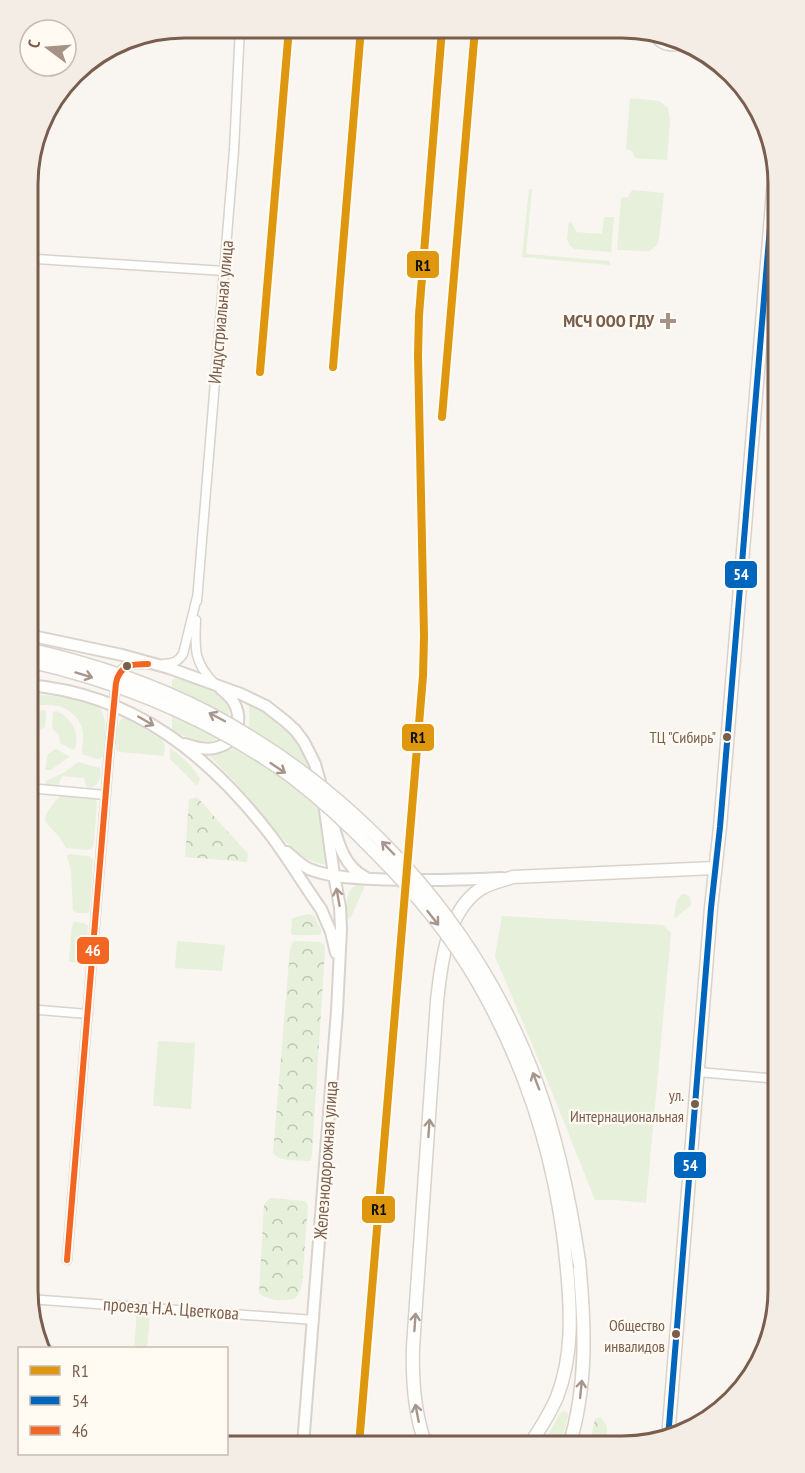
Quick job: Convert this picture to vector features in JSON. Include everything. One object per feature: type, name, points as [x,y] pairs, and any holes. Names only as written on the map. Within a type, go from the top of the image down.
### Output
[{"type":"main road","points":[[669,1428],[768,249]]},
{"type":"main road","points":[[38,652],[80,662],[139,682],[197,707],[274,752],[326,790],[354,814],[402,863],[434,900],[467,944],[514,1029],[537,1082],[556,1143],[568,1199],[579,1261],[584,1330],[580,1406],[572,1436]]},
{"type":"main road","points":[[38,664],[76,673],[169,706],[228,736],[291,777],[319,799],[369,845],[399,877],[457,950],[476,979],[492,1007],[536,1113],[546,1145],[564,1232],[570,1303],[566,1364],[556,1399],[535,1436]]},
{"type":"main road","points":[[424,1436],[416,1406],[412,1370],[440,974],[452,927],[465,904],[479,890],[513,877],[715,868]]},
{"type":"street","name":"Индустриальная улица","points":[[214,683],[202,670],[196,652],[197,597],[225,271],[239,38]]},
{"type":"street","points":[[38,260],[225,271]]},
{"type":"street","name":"Индустриальная улица","points":[[113,705],[117,677],[122,669],[129,665],[179,660],[188,637],[197,597]]},
{"type":"street","points":[[38,637],[156,664],[241,694],[278,714],[304,742],[315,764],[346,860],[358,874],[367,879]]},
{"type":"street","points":[[176,740],[207,749],[218,748],[234,735],[238,720],[235,705],[228,695],[214,683]]},
{"type":"street","points":[[38,687],[65,690],[113,705],[140,718],[194,754],[223,782],[272,837],[327,921],[335,946],[339,974]]},
{"type":"street","points":[[67,1260],[113,705]]},
{"type":"street","points":[[38,789],[106,795]]},
{"type":"street","name":"Железнодорожная улица","points":[[304,1436],[339,974],[341,918],[322,789]]},
{"type":"street","points":[[272,837],[301,864],[310,869],[334,875],[367,879],[433,881],[513,877]]},
{"type":"street","points":[[38,1010],[88,1014]]},
{"type":"street","points":[[698,1072],[767,1078]]},
{"type":"street","name":"проезд Н.А. Цветкова","points":[[39,1300],[314,1320]]},
{"type":"green space","points":[[630,98],[659,101],[668,108],[670,119],[667,160],[635,158],[632,151],[626,149]]},
{"type":"green space","points":[[529,189],[532,189],[526,254],[610,261],[610,265],[522,257]]},
{"type":"green space","points":[[632,190],[664,193],[659,239],[656,246],[649,251],[617,250],[621,198],[628,197]]},
{"type":"green space","points":[[604,217],[614,217],[611,252],[575,249],[570,246],[567,239],[569,222],[572,223],[576,232],[602,234]]},
{"type":"green space","points":[[175,678],[209,688],[223,698],[228,708],[229,720],[221,736],[210,741],[203,741],[172,730],[172,680]]},
{"type":"green space","points":[[38,695],[74,699],[100,708],[105,725],[103,756],[97,759],[82,754],[83,737],[81,725],[76,717],[63,708],[38,706]]},
{"type":"green space","points":[[249,705],[266,714],[282,727],[306,758],[315,782],[321,809],[327,862],[325,864],[313,862],[290,846],[209,755],[228,749],[243,737],[249,724]]},
{"type":"green space","points":[[46,711],[45,727],[38,730],[38,712]]},
{"type":"green space","points":[[56,711],[73,726],[76,743],[73,750],[60,743],[59,735],[52,728],[53,712]]},
{"type":"green space","points":[[122,718],[128,719],[162,740],[165,748],[163,756],[117,751],[116,733]]},
{"type":"green space","points":[[170,748],[187,762],[200,779],[197,786],[170,759]]},
{"type":"green space","points":[[56,749],[69,757],[51,770],[45,770],[48,754]]},
{"type":"green space","points":[[78,762],[100,768],[101,775],[98,783],[93,787],[87,788],[84,778],[62,776],[58,786],[45,784],[46,781],[65,772]]},
{"type":"green space","points":[[61,795],[94,798],[97,802],[92,848],[87,850],[66,848],[45,821],[48,811]]},
{"type":"green space","points":[[197,797],[248,854],[247,862],[185,857],[189,800]]},
{"type":"green space","points":[[69,854],[89,856],[93,860],[88,913],[77,913],[73,910],[71,870],[67,856]]},
{"type":"green space","points":[[358,884],[364,888],[349,919],[347,917],[348,894]]},
{"type":"green space","points":[[682,894],[690,897],[691,905],[675,918],[677,900]]},
{"type":"green space","points":[[309,914],[314,916],[321,929],[321,934],[292,935],[292,919]]},
{"type":"green space","points":[[502,916],[663,925],[671,933],[646,1203],[595,1200],[495,956]]},
{"type":"green space","points":[[74,922],[88,926],[85,963],[69,961]]},
{"type":"green space","points":[[177,941],[225,945],[222,971],[175,968]]},
{"type":"green space","points":[[295,941],[320,942],[324,945],[325,951],[312,1153],[311,1160],[308,1161],[284,1159],[273,1153],[290,950]]},
{"type":"green space","points":[[158,1041],[195,1043],[191,1109],[153,1106]]},
{"type":"green space","points":[[272,1198],[304,1201],[308,1206],[302,1284],[294,1299],[271,1299],[259,1293],[264,1205]]},
{"type":"green space","points":[[137,1311],[148,1312],[150,1314],[147,1347],[134,1347]]},
{"type":"green space","points":[[565,1411],[568,1414],[563,1436],[547,1436],[559,1415]]},
{"type":"green space","points":[[600,1417],[603,1420],[607,1427],[607,1436],[591,1436],[595,1419]]},
{"type":"transit line","name":"R1","points":[[260,372],[288,38]]},
{"type":"transit line","name":"R1","points":[[333,367],[360,38]]},
{"type":"transit line","name":"R1","points":[[360,1436],[423,676],[419,315],[441,38]]},
{"type":"transit line","name":"R1","points":[[442,417],[474,38]]},
{"type":"transit line","name":"54","points":[[669,1428],[768,252]]},
{"type":"transit line","name":"46","points":[[67,1260],[116,683],[120,672],[127,666],[148,664]]},
{"type":"place","name":"МСЧ ООО ГДУ","points":[[668,321]]},
{"type":"place","name":"ТЦ \"Сибирь\"","points":[[727,737]]},
{"type":"place","name":"ул. Интернациональная","points":[[695,1104]]},
{"type":"place","name":"Общество инвалидов","points":[[676,1334]]}]
